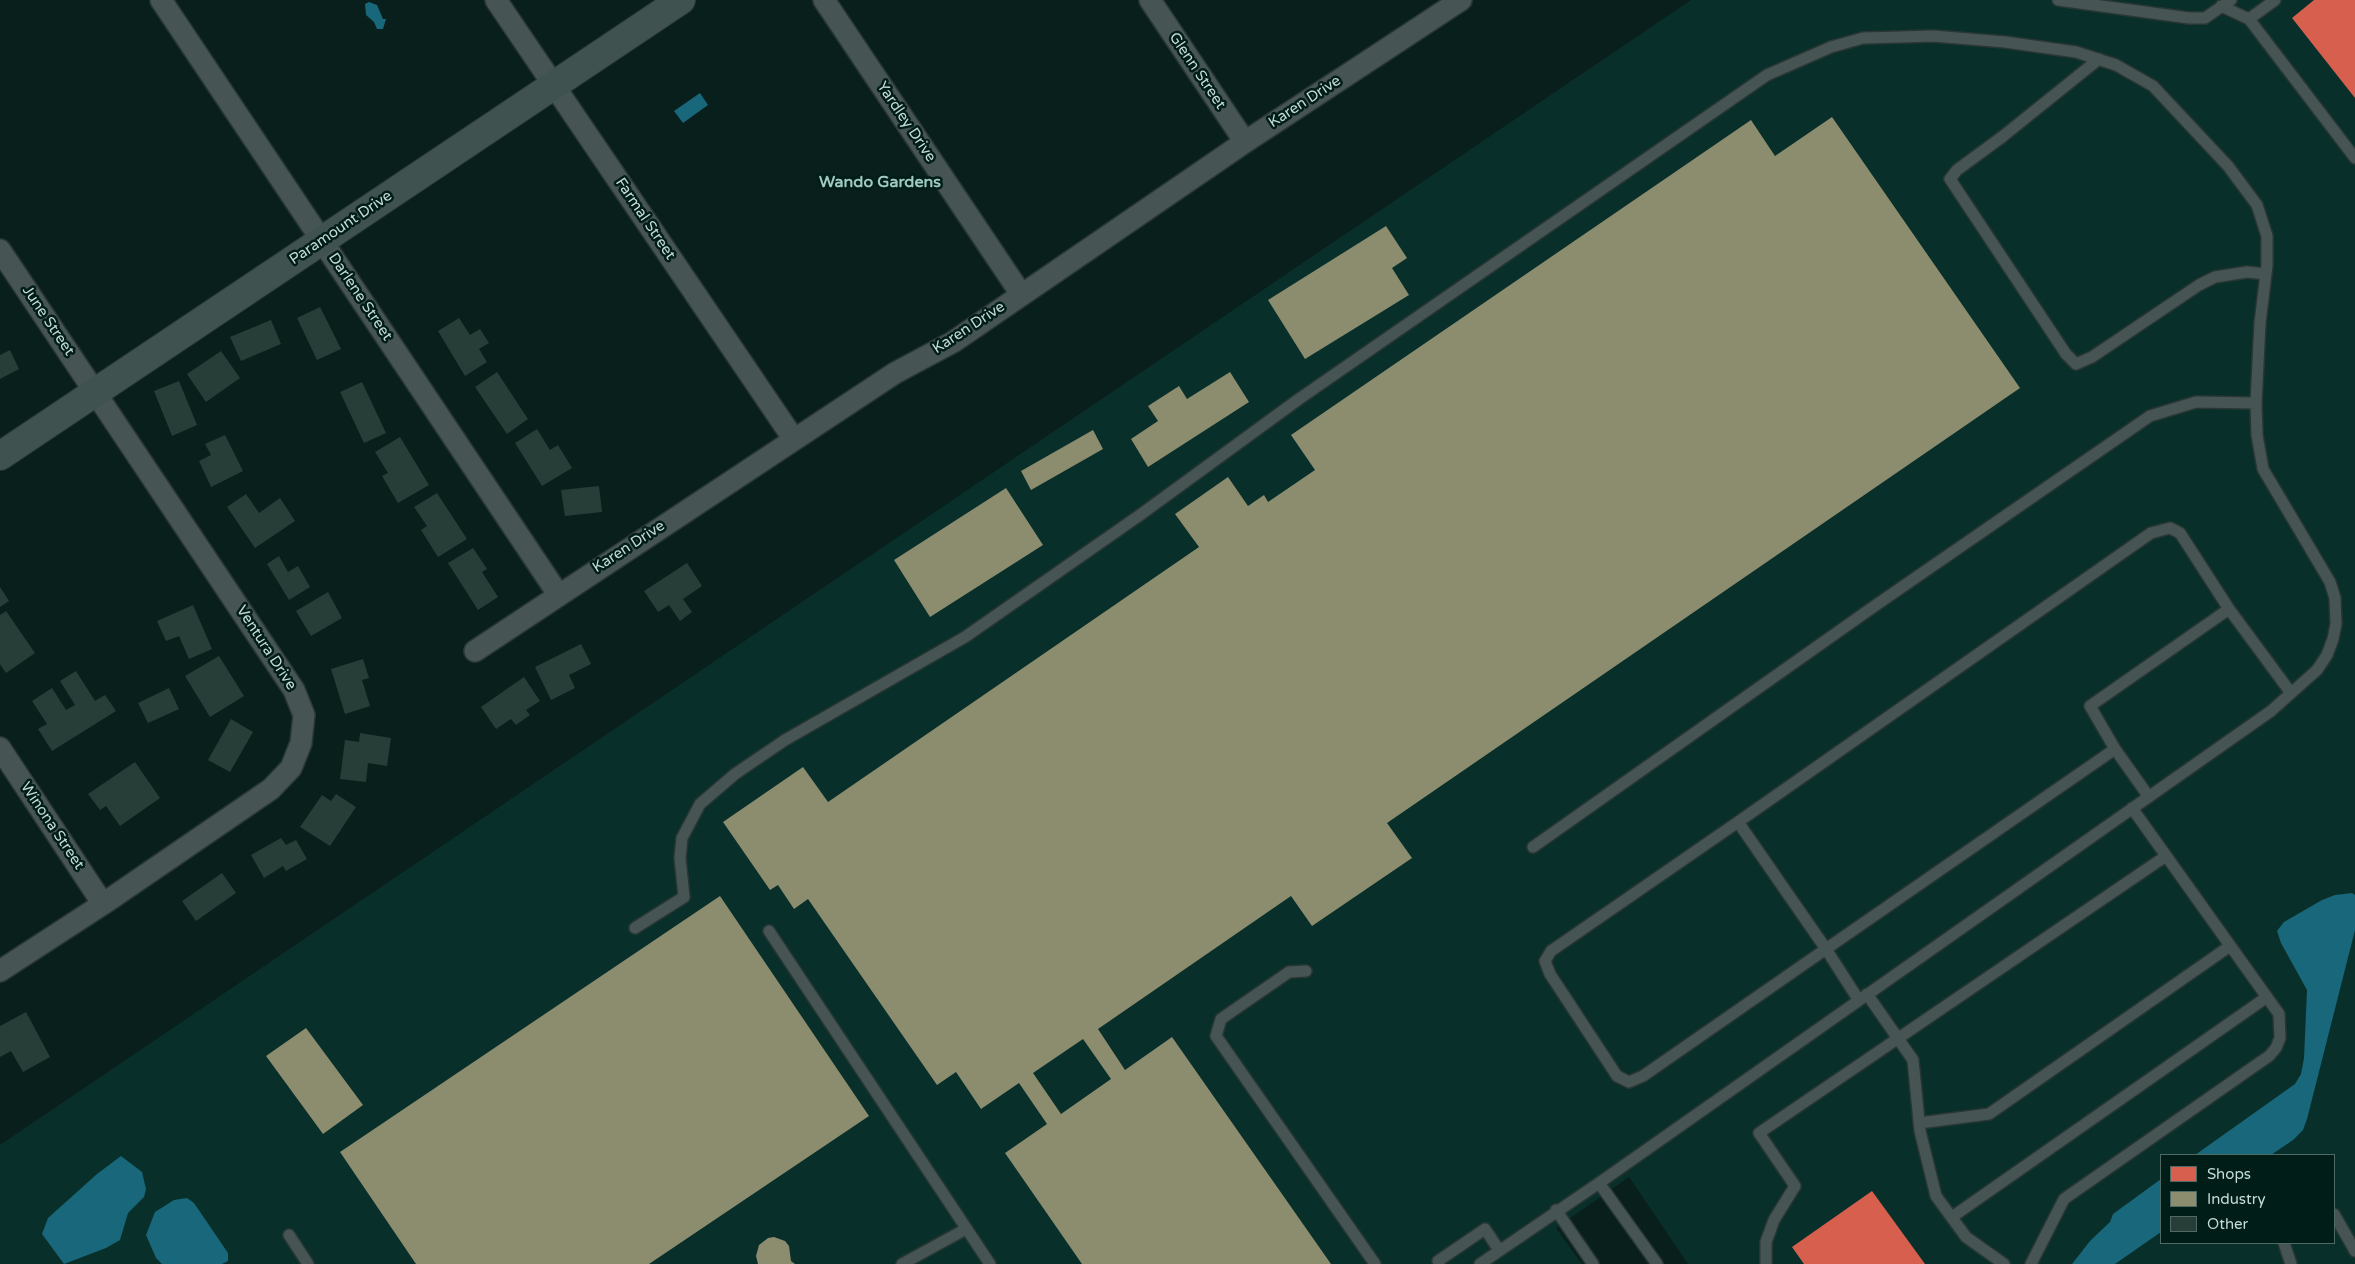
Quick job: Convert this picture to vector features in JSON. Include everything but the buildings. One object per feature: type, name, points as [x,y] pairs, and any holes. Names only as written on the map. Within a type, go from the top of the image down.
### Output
[{"type":"street","name":"Darlene Street","points":[[161,0],[558,594]]},
{"type":"street","name":"Farmal Street","points":[[496,0],[793,438]]},
{"type":"street","name":"Paramount Drive","points":[[0,456],[681,0]]},
{"type":"street","name":"Yardley Drive","points":[[824,0],[1021,294]]},
{"type":"street","name":"Glenn Street","points":[[1150,0],[1245,142]]},
{"type":"street","name":"Karen Drive","points":[[475,651],[558,594],[895,372],[953,342],[1245,142],[1461,0]]},
{"type":"street","name":"June Street","points":[[0,250],[95,392]]},
{"type":"street","name":"Ventura Drive","points":[[0,971],[104,904],[272,789],[291,768],[301,743],[304,715],[294,690],[95,392]]},
{"type":"street","name":"Winona Street","points":[[0,748],[104,904]]},
{"type":"lane","points":[[2058,0],[2189,18],[2205,18],[2226,3],[2249,19],[2355,158]]},
{"type":"lane","points":[[2249,19],[2275,0]]},
{"type":"lane","points":[[635,928],[684,897],[680,858],[682,838],[700,804],[735,774],[785,740],[965,637],[1315,388],[1767,75],[1800,59],[1863,38],[1932,36],[2005,42],[2076,52],[2116,65],[2153,86],[2228,166],[2256,205],[2267,236],[2266,274],[2260,323],[2256,435],[2264,469],[2330,582],[2336,598],[2336,624],[2333,639],[2326,655],[2317,670],[2271,711],[1599,1183],[1556,1210],[1480,1264]]},
{"type":"lane","points":[[2099,59],[2002,137],[1957,170],[1950,179],[2066,354],[2076,364],[2092,357],[2199,285],[2215,277],[2247,272],[2266,274]]},
{"type":"lane","points":[[1533,847],[1876,604],[2150,416],[2196,402],[2256,403]]},
{"type":"lane","points":[[2115,749],[1642,1076],[1629,1082],[1617,1076],[1550,974],[1545,961],[1551,951],[2151,533],[2170,528],[2180,533],[2229,609],[2291,693]]},
{"type":"lane","points":[[2149,797],[2115,749],[2090,706],[2229,609]]},
{"type":"lane","points":[[2031,1264],[2064,1198],[2269,1056],[2276,1048],[2280,1038],[2279,1014],[2132,808]]},
{"type":"lane","points":[[1738,822],[1826,949],[1863,997],[1899,1038],[1913,1060],[1919,1123],[1936,1196],[1966,1237],[2004,1264]]},
{"type":"lane","points":[[1766,1264],[1766,1242],[1774,1220],[1795,1186],[1760,1133],[2166,856]]},
{"type":"lane","points":[[769,931],[990,1264]]},
{"type":"lane","points":[[1919,1123],[1989,1114],[2230,946]]},
{"type":"lane","points":[[1306,971],[1289,972],[1221,1019],[1216,1036],[1375,1264]]},
{"type":"lane","points":[[1952,1217],[2267,997]]},
{"type":"lane","points":[[1599,1183],[1657,1264]]},
{"type":"lane","points":[[1556,1210],[1593,1264]]},
{"type":"lane","points":[[2335,1216],[2355,1251]]},
{"type":"lane","points":[[902,1264],[966,1229]]},
{"type":"lane","points":[[1437,1263],[1485,1229],[1499,1250]]},
{"type":"lane","points":[[289,1235],[308,1264]]},
{"type":"lane","points":[[2284,1244],[2291,1264]]},
{"type":"shaded area","points":[[1691,0],[2355,0],[2355,1264],[1688,1264],[1629,1177],[1556,1228],[1582,1264],[0,1264],[0,1145]]},
{"type":"water","points":[[369,2],[377,5],[383,19],[386,19],[383,29],[377,29],[374,22],[366,15],[365,4]]},
{"type":"water","points":[[700,93],[708,105],[683,123],[674,111]]},
{"type":"water","points":[[2352,893],[2355,895],[2355,930],[2303,1130],[2293,1140],[2272,1154],[2196,1154],[2295,1084],[2301,1074],[2304,1058],[2307,990],[2281,943],[2277,931],[2284,922],[2322,900],[2335,895]]},
{"type":"water","points":[[121,1156],[142,1172],[146,1189],[144,1197],[128,1213],[120,1240],[106,1248],[64,1264],[42,1234],[48,1218],[97,1174]]},
{"type":"water","points":[[2160,1180],[2160,1233],[2115,1264],[2072,1264],[2090,1241],[2110,1222],[2113,1214]]},
{"type":"water","points":[[187,1198],[194,1203],[228,1253],[228,1261],[222,1264],[162,1264],[156,1258],[146,1235],[155,1212],[174,1200]]},
{"type":"district","name":"Wando Gardens","points":[[880,183]]}]
